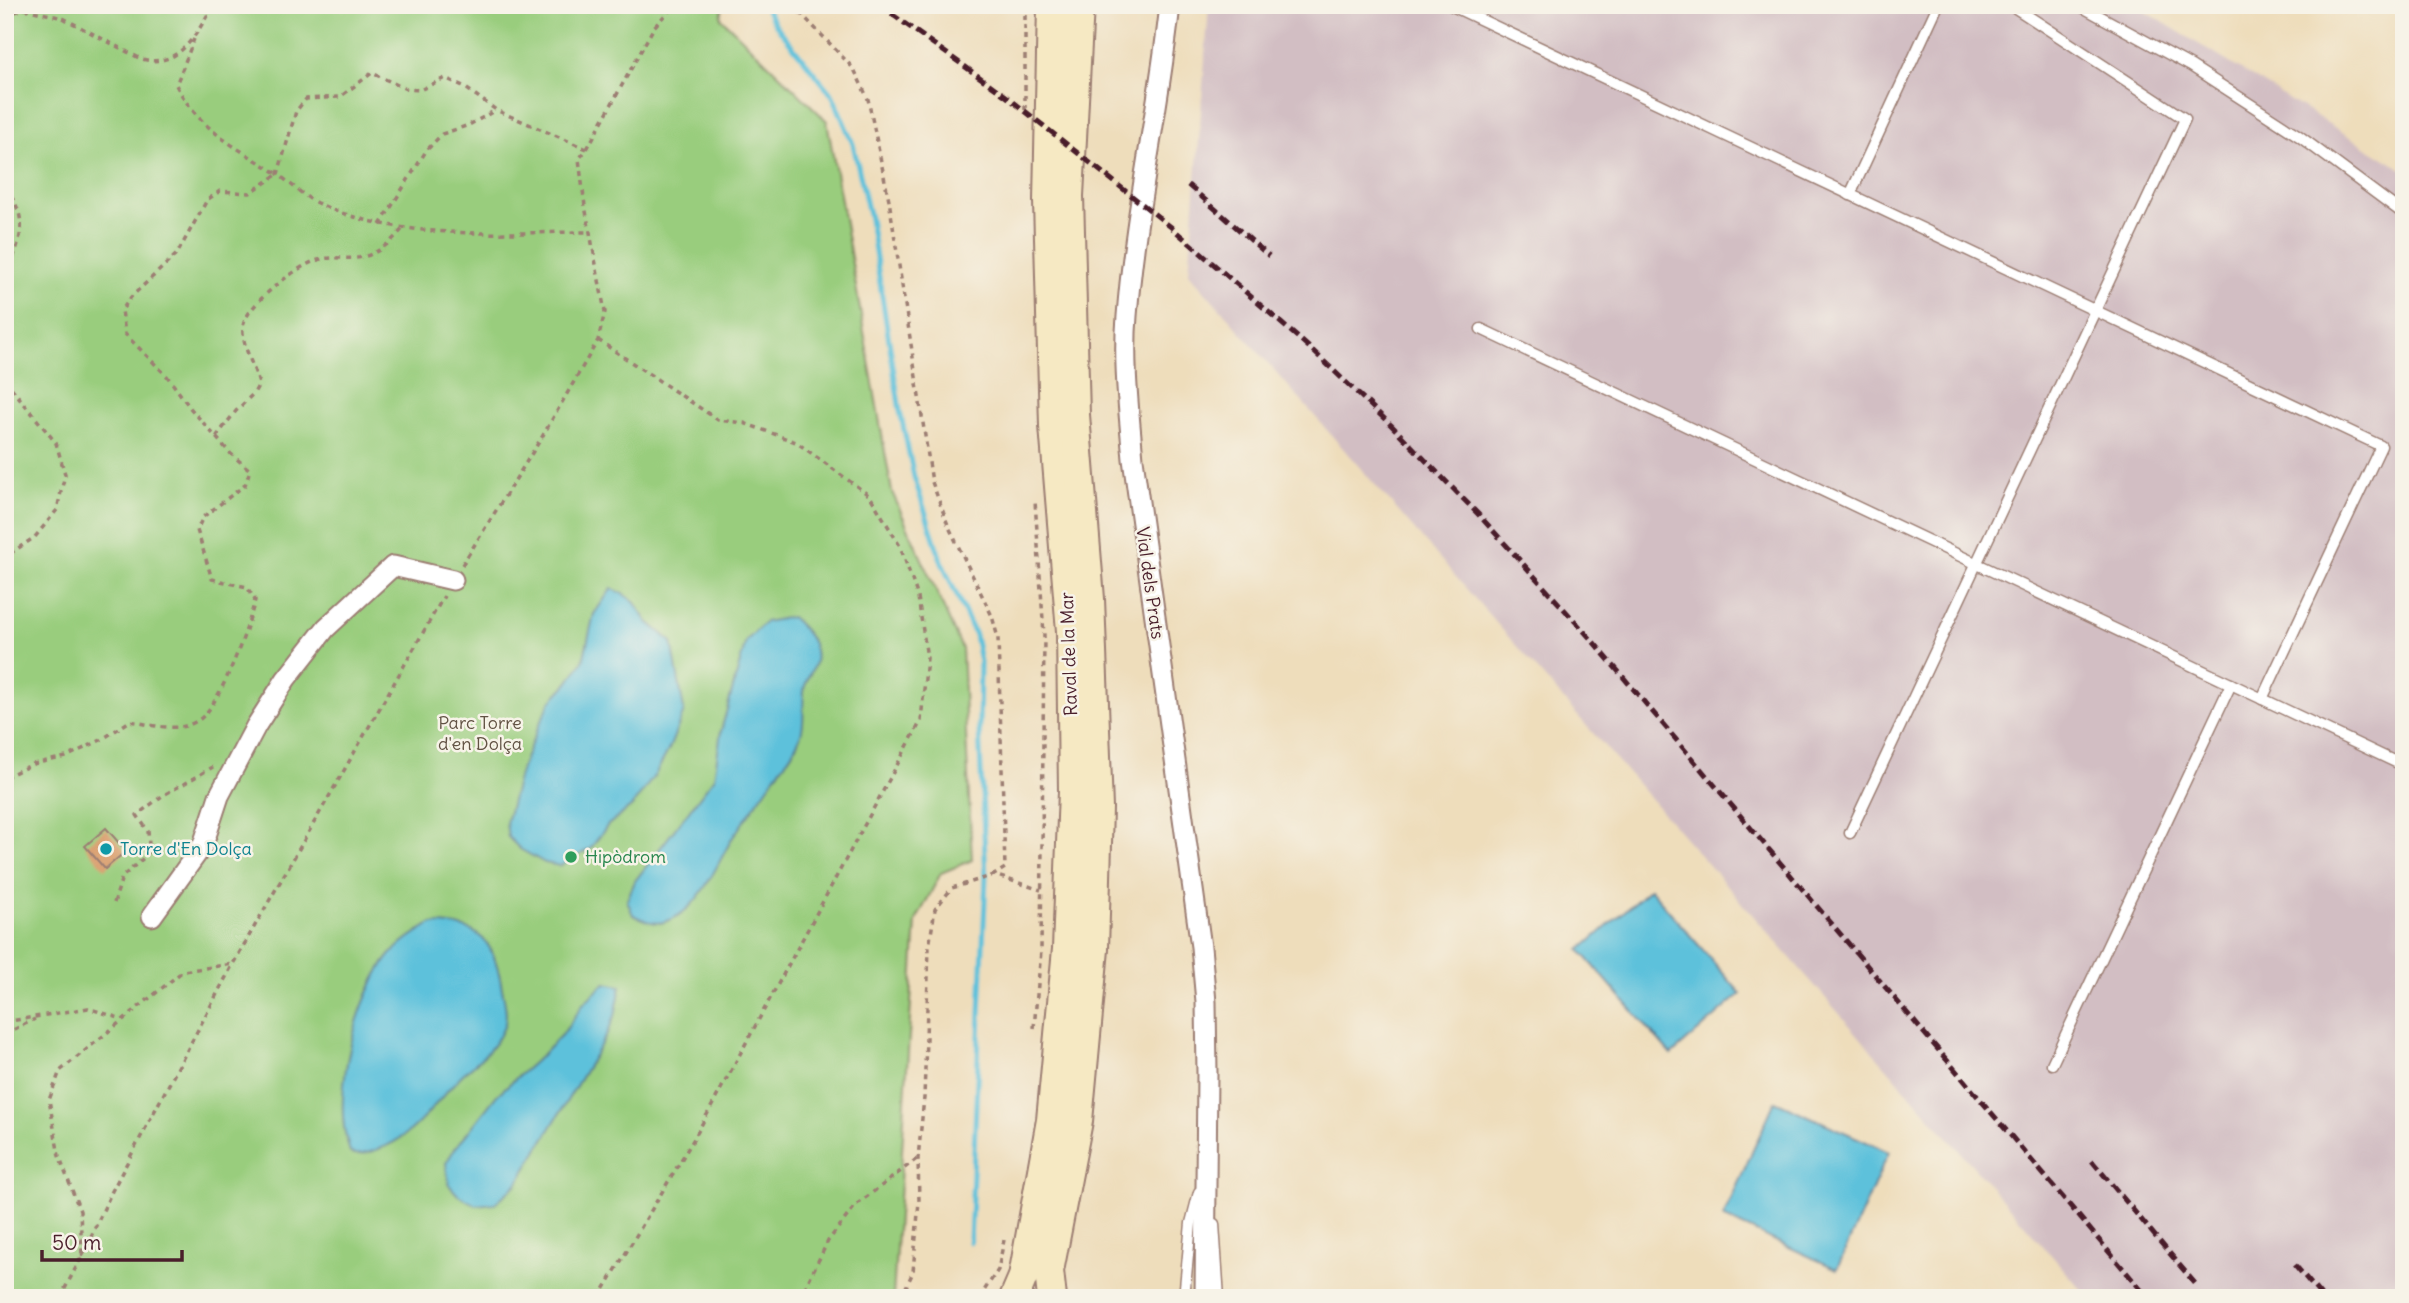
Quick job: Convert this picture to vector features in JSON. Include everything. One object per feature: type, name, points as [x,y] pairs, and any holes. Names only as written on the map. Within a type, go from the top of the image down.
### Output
[{"type":"street","name":"Raval de la Mar","points":[[1014,1298],[1023,1276],[1051,1120],[1067,950],[1073,791],[1071,631],[1054,426],[1048,201],[1052,5]]},
{"type":"street","name":"Raval de la Mar","points":[[1052,1298],[1049,1270],[1079,1108],[1094,949],[1098,808],[1090,599],[1076,415],[1069,196],[1079,5]]},
{"type":"street","name":"Vial dels Prats","points":[[1170,5],[1136,230],[1126,318],[1126,380],[1135,472],[1206,1002],[1205,1298]]},
{"type":"street","points":[[152,916],[204,845],[219,796],[286,679],[326,628],[393,566],[453,580]]},
{"type":"lane","points":[[1450,5],[2381,446],[2262,699]]},
{"type":"lane","points":[[1850,195],[1938,5]]},
{"type":"lane","points":[[1850,833],[2185,119],[2011,5]]},
{"type":"lane","points":[[2079,5],[2202,73],[2299,136],[2404,214]]},
{"type":"lane","points":[[1481,329],[2404,766]]},
{"type":"lane","points":[[2052,1064],[2231,684]]},
{"type":"lane","name":"Vial dels Prats","points":[[1184,1298],[1191,1223],[1207,1161]]},
{"type":"lane","name":"Vial dels Prats","points":[[1207,1161],[1217,1247],[1219,1298]]},
{"type":"path","points":[[213,5],[194,39],[176,85],[187,106],[209,129],[316,202],[380,225],[457,232],[590,232]]},
{"type":"path","points":[[60,1298],[112,1191],[233,964],[453,580],[542,437],[598,340],[606,312],[579,159],[654,27],[677,5]]},
{"type":"path","points":[[793,5],[853,69],[868,99],[889,201],[932,482],[948,525],[992,616],[998,638],[1005,868],[994,875],[952,888],[935,909],[929,947],[924,1098],[918,1158],[919,1202],[913,1272],[901,1298]]},
{"type":"path","points":[[1025,5],[1025,112]]},
{"type":"path","points":[[5,15],[25,9],[63,18],[139,58],[152,62],[173,56],[194,39]]},
{"type":"path","points":[[5,776],[33,764],[66,757],[101,740],[130,721],[183,727],[201,719],[242,646],[255,600],[247,587],[212,579],[197,530],[203,517],[245,485],[250,470],[216,437],[167,376],[125,334],[122,310],[131,297],[177,254],[207,200],[220,191],[250,193],[278,174],[296,111],[306,99],[340,97],[372,73],[406,89],[420,89],[445,78],[463,86],[496,110],[587,149]]},
{"type":"path","points":[[380,225],[426,151],[442,134],[469,125],[496,110]]},
{"type":"path","points":[[5,188],[18,204],[22,234],[5,280]]},
{"type":"path","points":[[216,437],[236,411],[254,394],[259,384],[247,349],[243,326],[262,297],[307,264],[335,257],[365,257],[393,242],[404,227]]},
{"type":"path","points":[[598,340],[718,420],[744,423],[796,442],[870,496],[900,545],[918,597],[927,657],[920,721],[696,1135],[599,1298]]},
{"type":"path","points":[[5,380],[56,443],[65,474],[57,510],[35,537],[5,557]]},
{"type":"path","points":[[1034,1032],[1041,951],[1044,635],[1035,499]]},
{"type":"path","points":[[114,902],[122,877],[147,855],[148,831],[137,815],[162,796],[245,747]]},
{"type":"path","points":[[994,875],[1041,890]]},
{"type":"path","points":[[82,1256],[80,1211],[58,1156],[49,1100],[60,1071],[183,971],[233,964]]},
{"type":"path","points":[[5,1022],[88,1008],[122,1019]]},
{"type":"path","points":[[5,1034],[37,1017]]},
{"type":"path","points":[[800,1298],[828,1241],[856,1205],[918,1158]]},
{"type":"path","points":[[979,1298],[998,1270],[1006,1231]]},
{"type":"shaded area","points":[[1209,5],[2135,5],[2404,170],[2404,1298],[2089,1298],[1189,273]]},
{"type":"green space","name":"Parc Torre d'en Dolça","points":[[5,5],[723,5],[721,18],[827,121],[892,492],[962,649],[972,860],[941,873],[916,921],[893,1298],[5,1298]]},
{"type":"water","points":[[612,588],[633,600],[648,622],[672,642],[684,711],[655,775],[632,806],[608,825],[591,848],[560,866],[545,863],[520,849],[508,837],[506,823],[520,771],[539,725],[551,701],[583,661],[594,614]]},
{"type":"water","points":[[791,617],[809,636],[816,655],[805,686],[802,728],[796,745],[733,837],[706,886],[688,908],[677,917],[660,923],[633,915],[627,900],[635,881],[714,778],[721,731],[746,641],[765,622]]},
{"type":"water","points":[[1650,889],[1741,994],[1671,1055],[1580,950]]},
{"type":"water","points":[[431,924],[462,927],[474,932],[490,948],[499,973],[504,1000],[504,1026],[490,1050],[463,1074],[414,1128],[403,1137],[376,1150],[360,1154],[350,1153],[344,1127],[344,1083],[362,1008],[383,965],[396,949]]},
{"type":"water","points":[[605,983],[621,986],[615,1016],[606,1036],[517,1184],[495,1203],[476,1205],[458,1195],[449,1185],[446,1163],[454,1150],[497,1095],[542,1055],[565,1031],[583,1004]]},
{"type":"water","points":[[1775,1101],[1889,1152],[1837,1269],[1723,1217]]},
{"type":"building","name":"Torre d'En Dolça","points":[[106,828],[126,851],[105,869],[85,846]]},
{"type":"waterway","points":[[764,5],[775,24],[833,96],[853,144],[870,219],[900,411],[914,477],[942,563],[975,635],[980,662],[979,728],[986,877],[970,1242]]},
{"type":"railway","points":[[879,5],[1006,96],[1171,227],[1311,349],[1391,425],[1478,514],[1591,639],[2148,1298]]},
{"type":"railway","points":[[1188,185],[1269,256]]},
{"type":"railway","points":[[2092,1161],[2198,1287]]},
{"type":"railway","points":[[2295,1265],[2323,1298]]},
{"type":"place","name":"Torre d'En Dolça","points":[[106,849]]},
{"type":"place","name":"Hipòdrom","points":[[571,857]]}]
